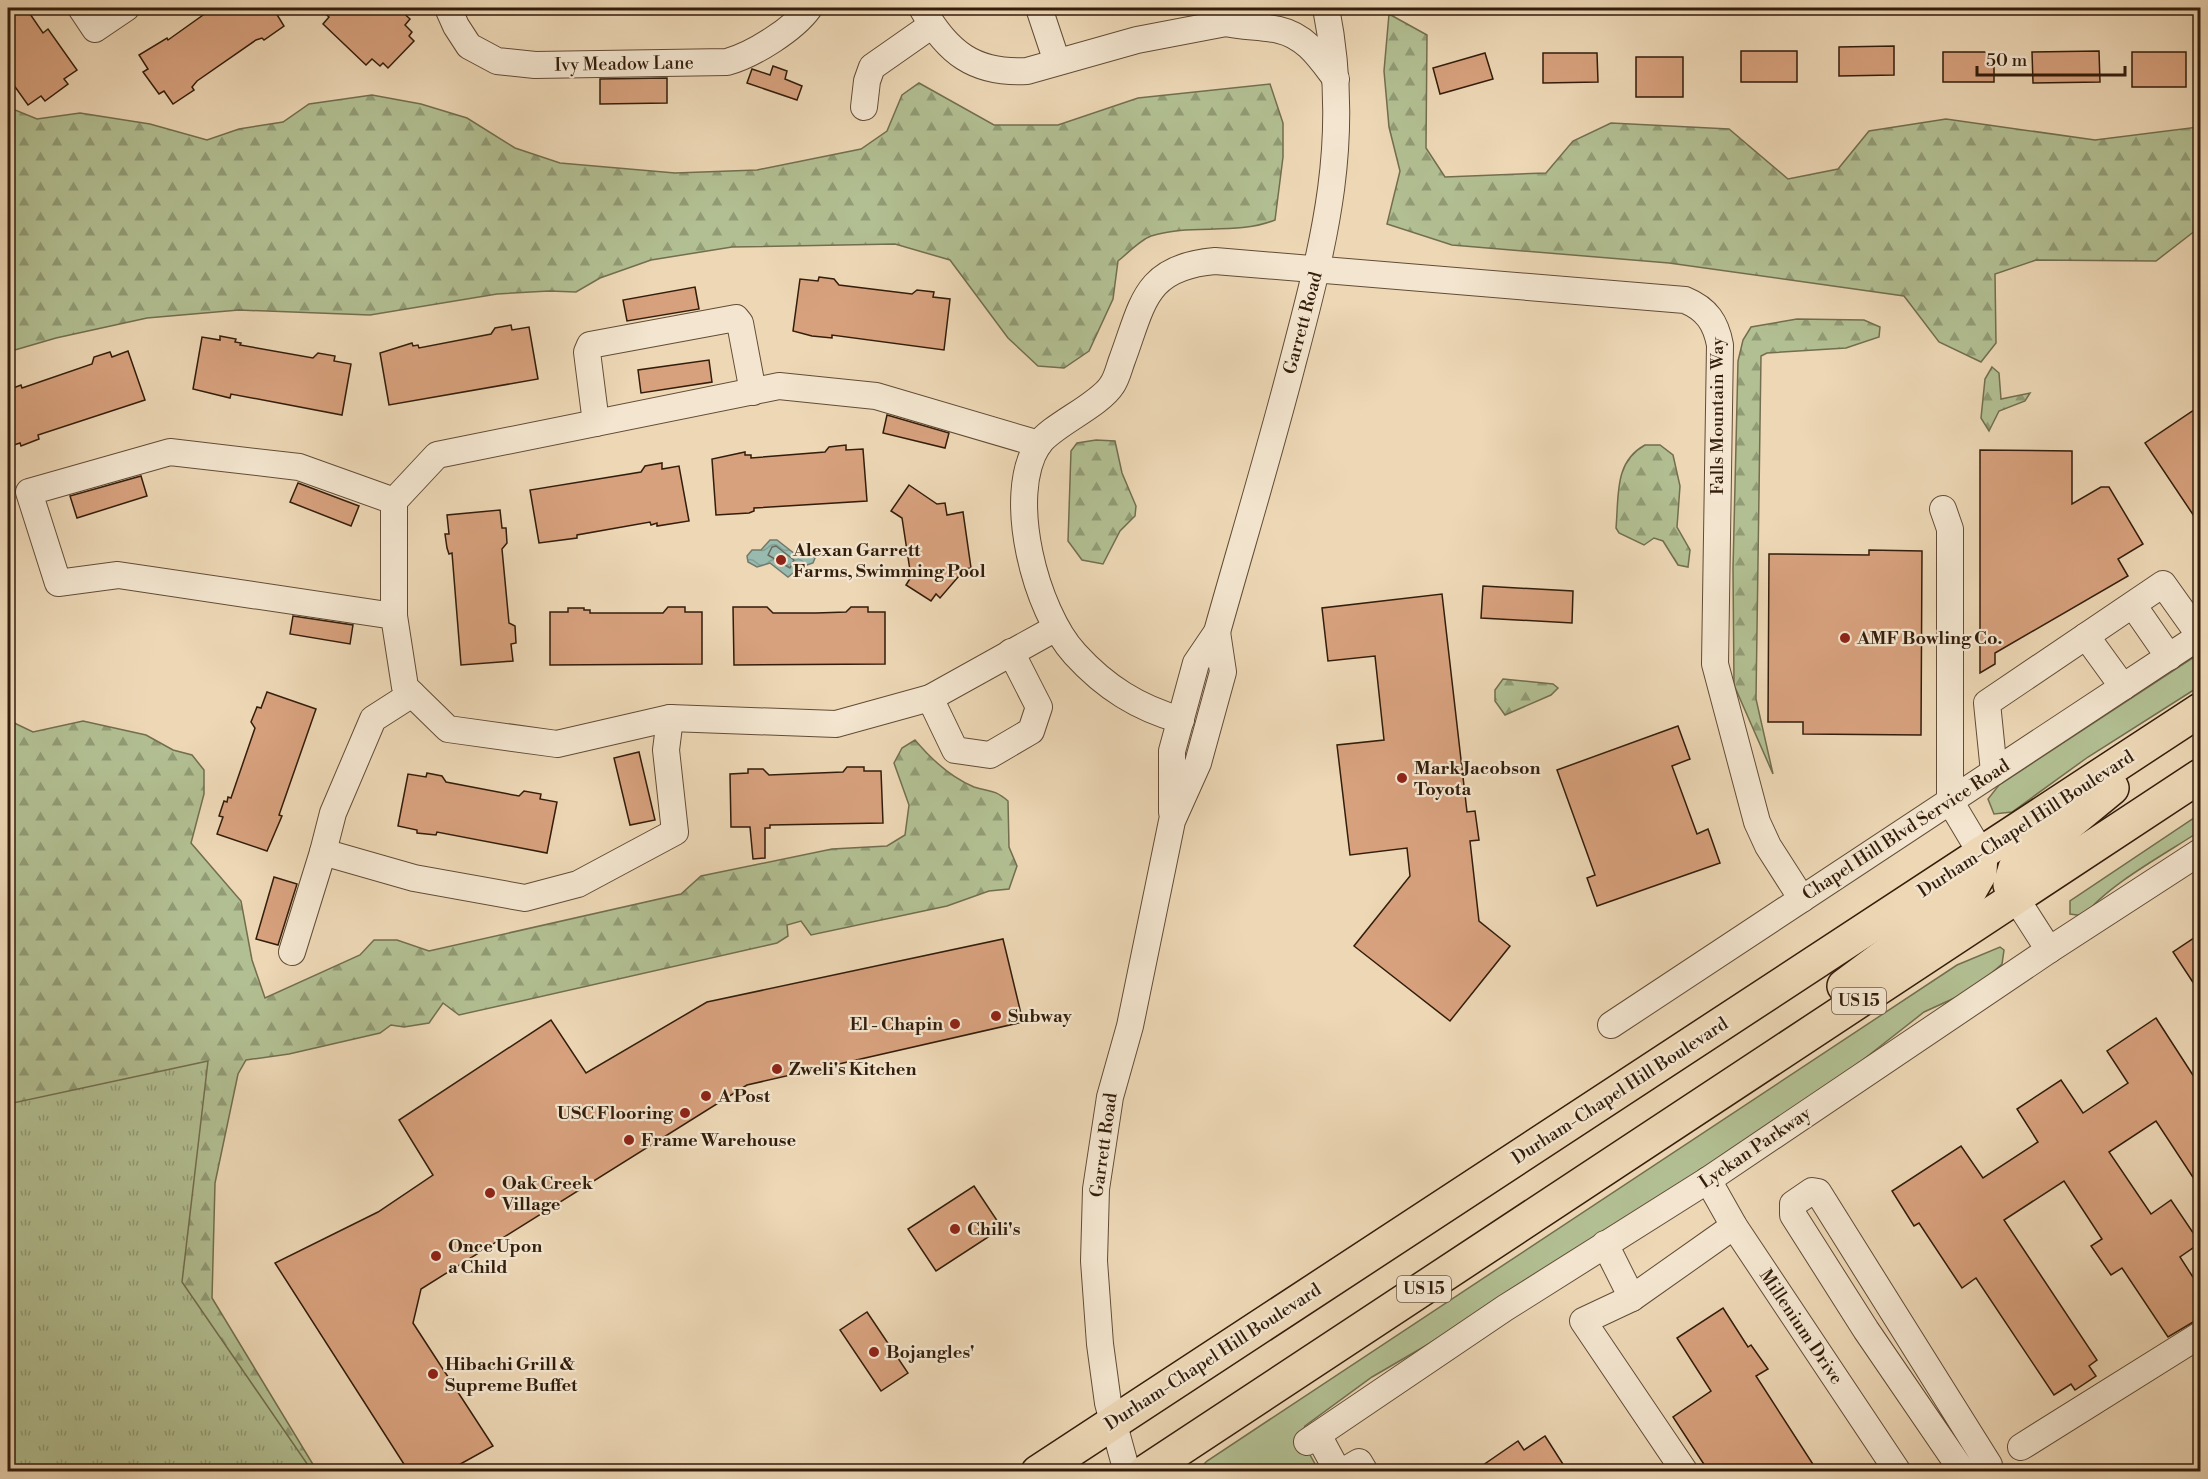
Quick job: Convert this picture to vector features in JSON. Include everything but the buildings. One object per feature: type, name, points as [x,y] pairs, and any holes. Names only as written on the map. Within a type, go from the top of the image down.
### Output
[{"type":"highway","name":"Durham-Chapel Hill Boulevard","points":[[1038,1472],[2200,711]]},
{"type":"highway","points":[[2015,897],[2011,891],[2010,880],[2017,866],[2050,841],[2200,711]]},
{"type":"highway","name":"US 15","points":[[1145,1472],[2200,776]]},
{"type":"highway","points":[[1702,1105],[1807,1016],[1968,894],[1980,873],[1981,853]]},
{"type":"street","points":[[81,8],[95,29],[126,8]]},
{"type":"street","name":"Ivy Meadow Lane","points":[[448,8],[469,46],[497,61],[535,65],[727,62],[744,58],[801,18],[809,8]]},
{"type":"street","points":[[1039,8],[1057,62]]},
{"type":"street","points":[[864,107],[867,81],[872,67],[927,16],[957,54],[981,66],[1012,72],[1027,71],[1137,40],[1226,23],[1245,10],[1260,8]]},
{"type":"street","name":"Garrett Road","points":[[1127,1472],[1113,1423],[1104,1373],[1096,1301],[1094,1261],[1096,1189],[1110,1097],[1130,1026],[1172,822],[1172,751],[1196,663],[1217,632],[1317,269],[1336,161],[1336,79],[1326,8]]},
{"type":"street","points":[[1226,23],[1245,28],[1279,30],[1297,37],[1313,49],[1336,79]]},
{"type":"street","name":"Falls Mountain Way","points":[[1039,444],[1112,387],[1143,300],[1150,289],[1173,271],[1194,263],[1215,261],[1674,298],[1699,306],[1717,327],[1720,345],[1715,664],[1757,822],[1768,846],[1802,899]]},
{"type":"street","points":[[596,423],[587,352],[590,345],[736,318],[740,323],[753,392]]},
{"type":"street","points":[[1056,628],[930,698],[836,724],[670,718],[557,744],[448,729],[405,687],[394,616],[394,501],[437,455],[779,386],[876,396],[1039,444],[1024,489],[1024,517],[1027,547],[1056,628],[1073,653],[1119,694],[1143,707],[1181,720]]},
{"type":"street","points":[[394,501],[299,467],[170,452],[29,492],[58,584],[118,575],[394,616]]},
{"type":"street","points":[[1943,509],[1950,529],[1950,801],[1981,853]]},
{"type":"street","points":[[1994,772],[1987,703],[2163,584],[2200,636]]},
{"type":"street","points":[[2133,605],[2169,657]]},
{"type":"street","name":"Garrett Road","points":[[1172,822],[1198,763],[1223,672],[1217,632]]},
{"type":"street","points":[[2086,636],[2123,687]]},
{"type":"street","name":"Chapel Hill Blvd Service Road","points":[[1611,1025],[2200,636]]},
{"type":"street","points":[[930,698],[955,750],[990,755],[1031,731],[1039,707],[1011,652]]},
{"type":"street","points":[[292,952],[333,813],[373,719],[412,694]]},
{"type":"street","points":[[323,852],[414,878],[525,898],[578,884],[675,832],[666,750],[670,718]]},
{"type":"street","name":"Lyckan Parkway","points":[[1340,1472],[1313,1438],[1605,1244],[1708,1180],[2049,950],[2200,852]]},
{"type":"street","points":[[2015,897],[2049,950]]},
{"type":"street","name":"Millenium Drive","points":[[1708,1180],[1734,1226],[1898,1472]]},
{"type":"street","points":[[1963,1472],[1866,1330],[1793,1215],[1793,1204],[1812,1191],[1818,1192],[1825,1202],[1989,1465]]},
{"type":"street","points":[[1685,1472],[1584,1321],[1632,1298],[1734,1226]]},
{"type":"street","points":[[1605,1244],[1632,1298]]},
{"type":"street","points":[[2020,1447],[2200,1335]]},
{"type":"street","points":[[1340,1472],[1359,1462],[1365,1472]]},
{"type":"green space","points":[[1389,14],[1427,35],[1426,148],[1445,177],[1546,173],[1573,141],[1611,123],[1729,129],[1788,179],[1838,169],[1869,131],[1946,119],[2095,140],[2198,127],[2200,227],[2156,261],[2036,260],[1995,274],[1996,343],[1981,362],[1939,342],[1904,296],[1669,263],[1452,245],[1387,224],[1400,171],[1389,127],[1384,71]]},
{"type":"green space","points":[[919,83],[994,125],[1058,125],[1138,98],[1270,84],[1283,123],[1283,157],[1275,220],[1260,225],[1229,229],[1166,232],[1142,241],[1118,261],[1113,299],[1089,351],[1064,368],[1038,366],[1008,338],[950,260],[895,244],[732,247],[651,260],[600,278],[576,292],[497,294],[370,315],[239,310],[147,318],[56,338],[8,352],[8,107],[37,119],[80,113],[150,124],[207,140],[239,129],[283,122],[309,104],[372,95],[421,104],[467,118],[515,148],[560,163],[675,173],[757,170],[861,149],[887,131],[902,95]]},
{"type":"green space","points":[[1797,319],[1864,320],[1880,327],[1879,337],[1846,348],[1767,353],[1761,356],[1756,699],[1773,774],[1734,685],[1733,569],[1738,361],[1743,340],[1751,327]]},
{"type":"green space","points":[[1992,367],[1999,373],[2001,399],[2030,393],[2025,401],[1999,411],[1989,431],[1981,418],[1985,379]]},
{"type":"green space","points":[[1096,440],[1115,441],[1122,473],[1136,506],[1135,516],[1120,531],[1103,564],[1082,560],[1068,541],[1071,451],[1077,443]]},
{"type":"green space","points":[[1645,445],[1660,445],[1673,455],[1680,486],[1677,527],[1690,550],[1688,567],[1678,565],[1663,541],[1654,538],[1644,545],[1619,533],[1616,528],[1618,492],[1623,470],[1635,452]]},
{"type":"green space","points":[[2200,653],[2200,686],[2088,757],[2012,812],[1994,814],[1988,799],[1999,785]]},
{"type":"green space","points":[[1503,679],[1553,684],[1558,688],[1551,695],[1505,715],[1495,701],[1495,690]]},
{"type":"green space","points":[[8,720],[33,732],[83,721],[146,735],[173,750],[192,755],[204,770],[204,794],[191,843],[241,901],[252,960],[265,998],[360,955],[374,940],[397,940],[429,951],[681,894],[701,876],[832,849],[887,846],[905,835],[909,805],[894,763],[902,748],[915,740],[934,761],[949,773],[974,787],[995,793],[1008,801],[1009,847],[1017,866],[1009,889],[989,891],[947,906],[811,935],[801,921],[787,925],[788,936],[777,943],[459,1015],[443,1003],[429,1023],[404,1027],[391,1025],[380,1033],[289,1054],[246,1060],[238,1074],[215,1183],[212,1298],[317,1471],[8,1472]]},
{"type":"green space","points":[[2200,814],[2200,831],[2122,881],[2094,904],[2084,916],[2070,914],[2070,901]]},
{"type":"green space","points":[[2000,947],[2004,950],[2002,964],[1972,990],[1924,1012],[1850,1070],[1766,1128],[1432,1342],[1372,1377],[1305,1426],[1300,1437],[1319,1471],[1196,1472],[1207,1461],[1957,965]]},
{"type":"green space","points":[[208,1061],[182,1282],[312,1471],[8,1471],[8,1104]]},
{"type":"water","name":"Alexan Garrett Farms, Swimming Pool","points":[[770,540],[777,540],[795,554],[808,552],[815,558],[813,563],[801,567],[788,577],[770,563],[757,567],[748,562],[747,556],[752,550],[761,550]]},
{"type":"place","name":"Alexan Garrett Farms, Swimming Pool","points":[[781,560]]},
{"type":"place","name":"AMF Bowling Co.","points":[[1845,638]]},
{"type":"place","name":"Mark Jacobson Toyota","points":[[1402,778]]},
{"type":"place","name":"Subway","points":[[996,1016]]},
{"type":"place","name":"El - Chapin","points":[[955,1024]]},
{"type":"place","name":"Zweli's Kitchen","points":[[777,1069]]},
{"type":"place","name":"A Post","points":[[706,1096]]},
{"type":"place","name":"USC Flooring","points":[[685,1113]]},
{"type":"place","name":"Frame Warehouse","points":[[629,1140]]},
{"type":"place","name":"Oak Creek Village","points":[[490,1193]]},
{"type":"place","name":"Chili's","points":[[955,1229]]},
{"type":"place","name":"Once Upon a Child","points":[[436,1256]]},
{"type":"place","name":"Bojangles'","points":[[874,1352]]},
{"type":"place","name":"Hibachi Grill & Supreme Buffet","points":[[433,1374]]}]
